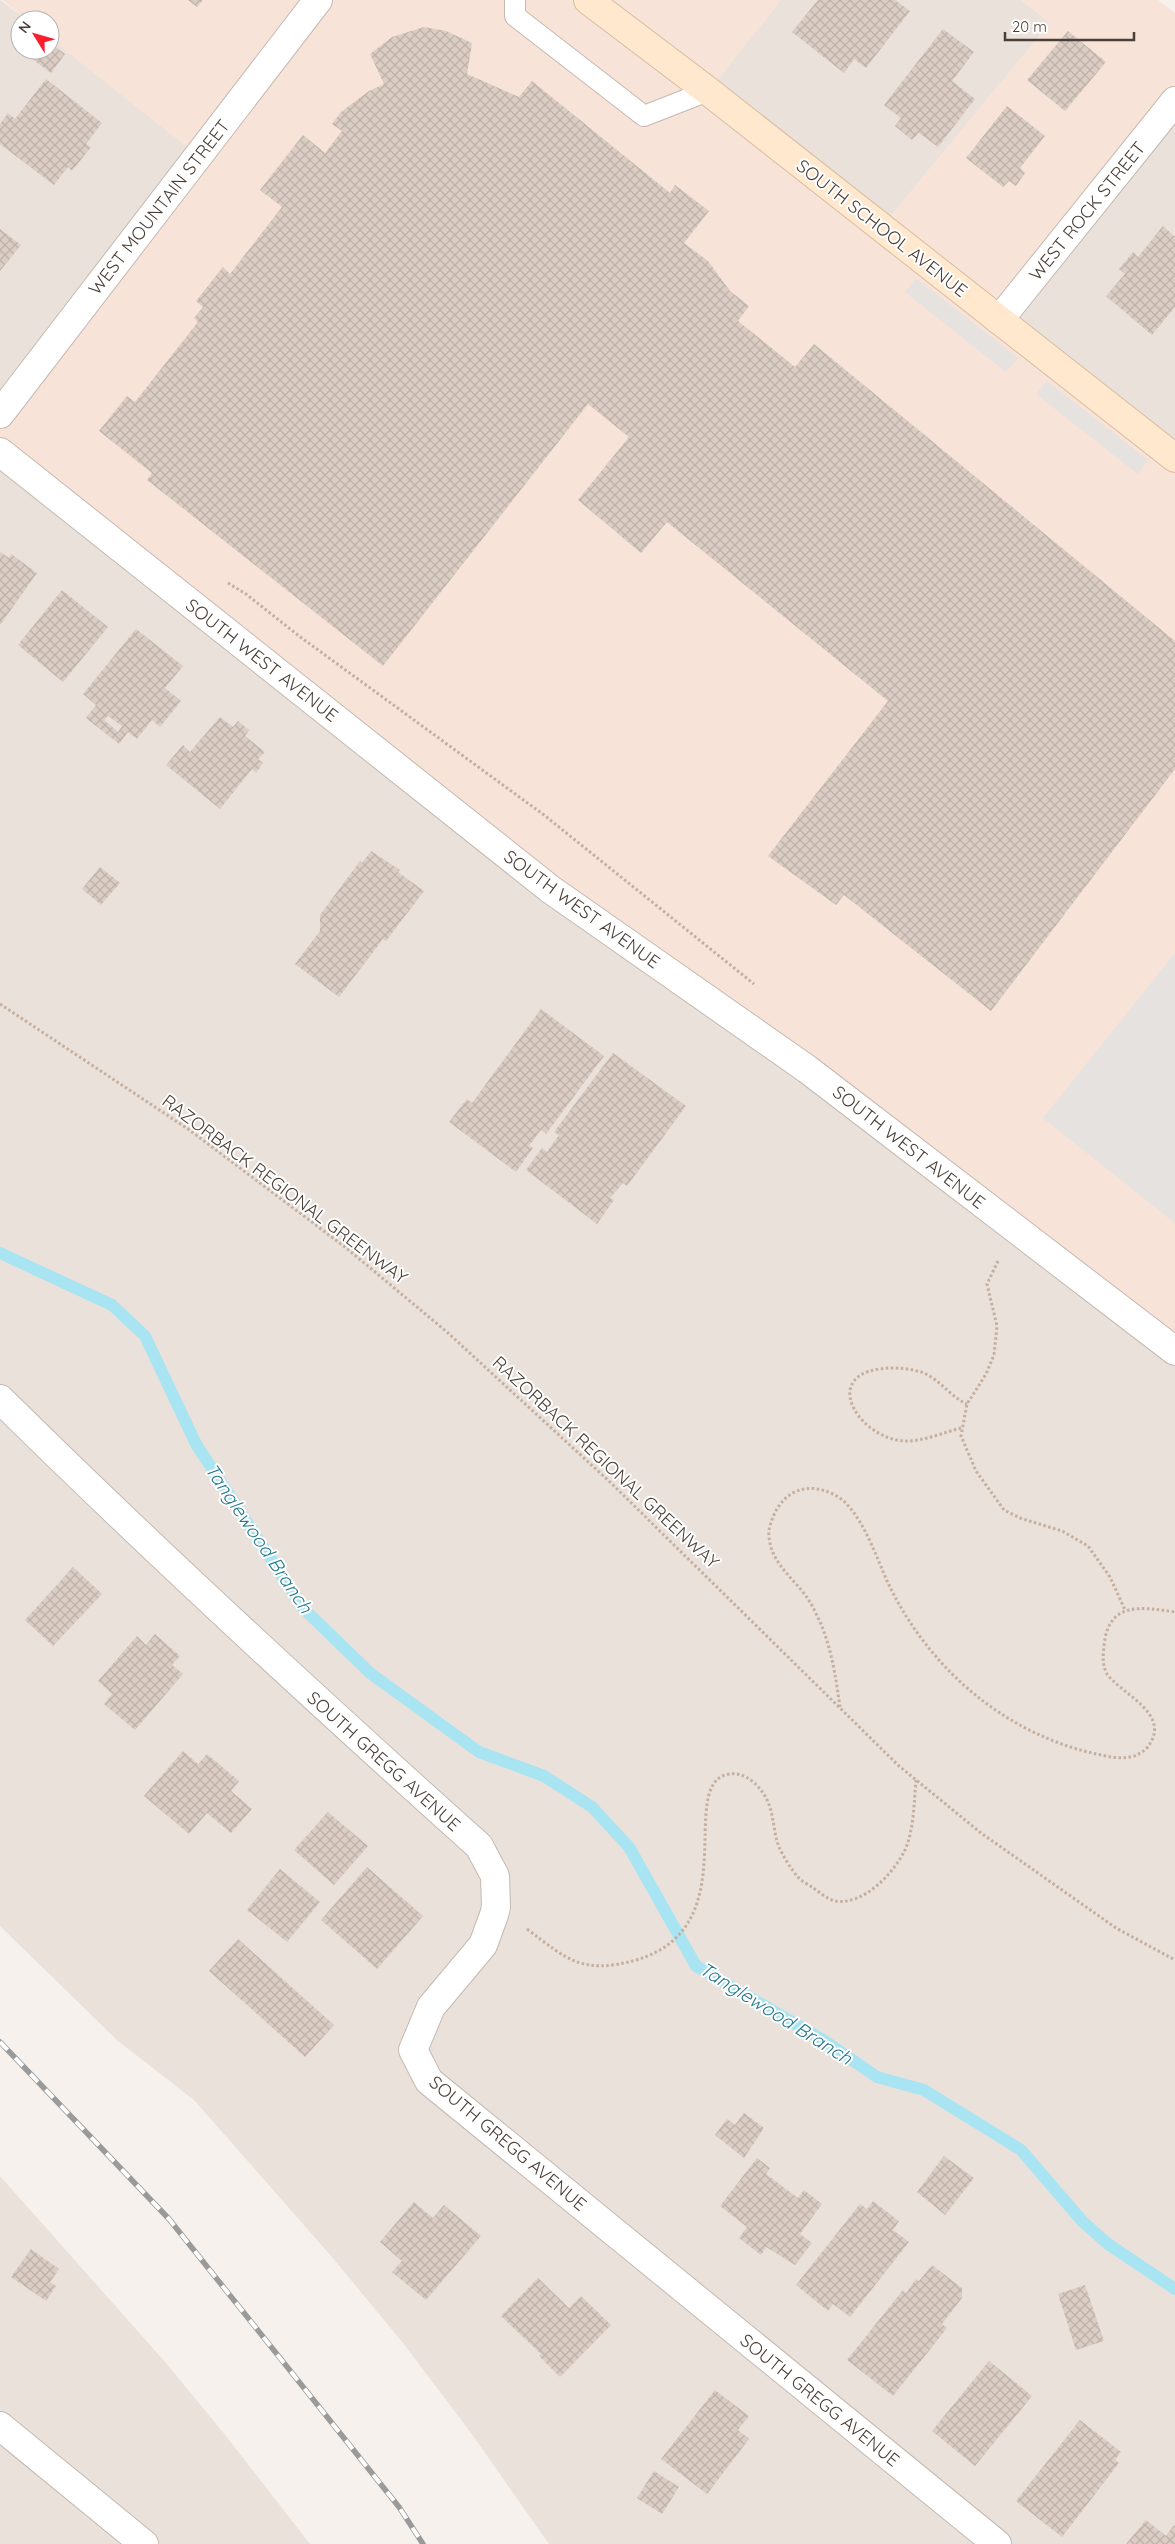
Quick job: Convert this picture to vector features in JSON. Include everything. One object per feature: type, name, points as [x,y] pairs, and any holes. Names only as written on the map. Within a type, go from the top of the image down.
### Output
[{"type":"street","name":"WEST MOUNTAIN STREET","points":[[0,414],[318,0]]},
{"type":"street","name":"SOUTH SCHOOL AVENUE","points":[[588,0],[708,91],[1175,458]]},
{"type":"street","name":"WEST ROCK STREET","points":[[999,320],[1175,101]]},
{"type":"street","name":"SOUTH WEST AVENUE","points":[[0,452],[550,890],[807,1068],[1175,1351]]},
{"type":"street","name":"SOUTH GREGG AVENUE","points":[[0,1399],[107,1505],[253,1642],[478,1846],[495,1876],[496,1907],[483,1945],[431,2007],[413,2050],[429,2081],[996,2544]]},
{"type":"street","points":[[0,2426],[144,2544]]},
{"type":"lane","points":[[514,0],[515,16],[644,116],[708,91]]},
{"type":"path","points":[[222,580],[246,594],[299,636],[544,816],[761,990]]},
{"type":"path","name":"RAZORBACK REGIONAL GREENWAY","points":[[0,1004],[188,1129],[345,1247],[447,1332],[611,1483],[899,1766],[981,1833],[1116,1928],[1175,1960]]},
{"type":"path","points":[[1006,1221],[998,1260],[986,1284],[997,1326],[994,1355],[986,1374],[967,1404],[961,1436],[976,1472],[1004,1510],[1020,1518],[1062,1531],[1088,1546],[1110,1577],[1125,1610]]},
{"type":"path","points":[[961,1428],[909,1441],[889,1439],[871,1429],[853,1411],[851,1391],[854,1382],[866,1371],[894,1367],[922,1372],[938,1382],[956,1399],[967,1404]]},
{"type":"path","points":[[840,1708],[832,1656],[821,1623],[807,1598],[783,1571],[774,1554],[769,1536],[778,1506],[784,1497],[801,1489],[819,1490],[835,1495],[848,1507],[870,1538],[888,1584],[914,1629],[939,1661],[973,1695],[1006,1719],[1069,1746],[1124,1759],[1142,1753],[1154,1741],[1157,1732],[1153,1716],[1147,1708],[1113,1680],[1103,1663],[1105,1633],[1114,1618],[1125,1610],[1141,1607],[1175,1612]]},
{"type":"path","points":[[494,1915],[516,1922],[567,1960],[604,1967],[622,1964],[658,1950],[675,1938],[688,1923],[701,1896],[705,1868],[704,1818],[707,1799],[714,1784],[724,1775],[742,1774],[764,1794],[773,1812],[779,1847],[798,1877],[835,1900],[847,1900],[880,1885],[905,1850],[914,1813],[916,1779]]},
{"type":"shaded area","points":[[0,0],[14,10],[10,10],[10,60],[60,60],[60,46],[198,155],[0,414]]},
{"type":"shaded area","points":[[2,0],[781,0],[709,91],[881,228],[1050,23],[1021,0],[1158,0],[1175,13],[1175,101],[999,320],[1175,458],[1175,1351],[0,452],[0,414],[198,156],[60,46],[60,10],[14,10]]},
{"type":"shaded area","points":[[781,0],[1021,0],[1050,23],[881,228],[708,91]]},
{"type":"shaded area","points":[[1175,101],[1175,458],[999,320]]},
{"type":"shaded area","points":[[916,278],[1018,358],[1006,372],[905,292]]},
{"type":"shaded area","points":[[1047,381],[1148,460],[1138,474],[1036,394]]},
{"type":"shaded area","points":[[0,452],[1175,1351],[1175,2544],[549,2544],[471,2433],[403,2343],[331,2256],[194,2100],[118,2041],[0,1926]]},
{"type":"shaded area","points":[[1175,953],[1175,1223],[1043,1118]]},
{"type":"shaded area","points":[[0,2176],[166,2363],[226,2436],[310,2544],[0,2544]]},
{"type":"building","points":[[188,0],[203,0],[197,7]]},
{"type":"building","points":[[818,0],[895,0],[910,11],[866,68],[854,59],[844,73],[792,32]]},
{"type":"building","points":[[424,27],[446,31],[472,43],[467,74],[519,97],[532,81],[670,193],[675,185],[709,211],[684,243],[708,261],[730,291],[749,306],[738,321],[795,367],[814,344],[1175,641],[1175,769],[991,1011],[844,895],[836,905],[768,856],[888,701],[667,522],[641,553],[578,500],[629,437],[588,404],[383,666],[147,480],[152,473],[99,431],[127,396],[135,402],[198,322],[194,318],[203,307],[196,301],[223,267],[230,274],[282,207],[260,190],[303,135],[325,153],[342,131],[332,124],[341,112],[369,91],[384,84],[370,54],[392,37]]},
{"type":"building","points":[[943,29],[974,52],[952,81],[975,99],[938,147],[919,133],[912,140],[895,126],[901,118],[884,105]]},
{"type":"building","points":[[1068,31],[1106,62],[1065,111],[1027,80]]},
{"type":"building","points":[[60,50],[65,54],[51,73],[33,60],[60,60]]},
{"type":"building","points":[[46,79],[102,123],[86,144],[91,147],[72,171],[68,167],[54,185],[0,144],[0,124],[8,113],[15,119]]},
{"type":"building","points":[[1007,106],[1045,136],[1020,168],[1025,173],[1016,186],[1009,181],[1003,187],[966,158]]},
{"type":"building","points":[[1163,226],[1175,237],[1175,307],[1152,335],[1106,296],[1125,274],[1119,269],[1133,252],[1138,257]]},
{"type":"building","points":[[0,229],[21,245],[0,271]]},
{"type":"building","points":[[0,552],[9,558],[11,554],[37,573],[0,625]]},
{"type":"building","points":[[62,590],[108,627],[63,682],[18,645]]},
{"type":"building","points":[[136,629],[183,666],[165,688],[181,701],[160,727],[152,720],[137,739],[128,732],[119,744],[86,718],[96,705],[83,694]],"holes":[[[108,716],[122,726],[118,732],[104,720]]]},
{"type":"building","points":[[220,717],[233,727],[238,721],[249,730],[245,736],[265,752],[258,759],[263,763],[256,773],[252,769],[220,809],[166,765],[183,745],[190,752]]},
{"type":"building","points":[[371,851],[400,870],[398,872],[424,891],[386,941],[383,939],[339,997],[295,964],[320,931],[320,915],[360,861],[362,863]]},
{"type":"building","points":[[100,867],[120,883],[101,905],[82,889]]},
{"type":"building","points":[[541,1009],[604,1056],[546,1134],[541,1130],[529,1146],[533,1148],[516,1172],[449,1122],[467,1099],[472,1103]]},
{"type":"building","points":[[613,1053],[686,1106],[627,1186],[623,1183],[610,1198],[614,1200],[597,1224],[526,1170],[542,1148],[547,1152],[559,1135],[554,1132]]},
{"type":"building","points":[[73,1567],[102,1594],[53,1646],[25,1620]]},
{"type":"building","points":[[155,1634],[180,1656],[172,1665],[183,1674],[135,1730],[104,1704],[112,1694],[98,1681],[137,1636],[146,1645]]},
{"type":"building","points":[[183,1751],[198,1764],[207,1754],[239,1781],[231,1791],[252,1809],[231,1833],[207,1813],[189,1834],[144,1796]]},
{"type":"building","points":[[328,1812],[368,1846],[334,1885],[294,1850]]},
{"type":"building","points":[[367,1867],[423,1916],[377,1969],[321,1920]]},
{"type":"building","points":[[280,1869],[320,1902],[287,1942],[247,1910]]},
{"type":"building","points":[[238,1939],[334,2025],[305,2057],[209,1971]]},
{"type":"building","points":[[744,2113],[764,2128],[744,2158],[715,2135],[727,2119],[735,2125]]},
{"type":"building","points":[[944,2156],[974,2178],[945,2215],[917,2192]]},
{"type":"building","points":[[757,2158],[770,2168],[766,2174],[798,2198],[804,2190],[822,2204],[800,2234],[812,2243],[795,2265],[766,2247],[761,2255],[739,2238],[747,2227],[720,2206]]},
{"type":"building","points":[[873,2201],[899,2221],[893,2230],[909,2242],[850,2317],[833,2304],[828,2311],[796,2285],[860,2204],[867,2209]]},
{"type":"building","points":[[414,2202],[433,2218],[444,2205],[481,2236],[426,2300],[392,2272],[402,2261],[380,2242]]},
{"type":"building","points":[[31,2249],[59,2269],[50,2282],[56,2286],[46,2301],[11,2277]]},
{"type":"building","points":[[932,2265],[962,2288],[962,2298],[942,2324],[947,2328],[893,2396],[847,2360],[903,2290],[906,2293],[916,2279],[919,2281]]},
{"type":"building","points":[[538,2278],[569,2308],[581,2296],[611,2325],[560,2377],[539,2356],[541,2354],[501,2316]]},
{"type":"building","points":[[1085,2285],[1104,2341],[1076,2350],[1058,2294]]},
{"type":"building","points":[[989,2361],[1032,2396],[975,2466],[932,2431]]},
{"type":"building","points":[[715,2390],[749,2416],[738,2430],[749,2439],[707,2494],[661,2459]]},
{"type":"building","points":[[1080,2420],[1121,2452],[1115,2460],[1119,2463],[1062,2537],[1016,2501]]},
{"type":"building","points":[[654,2471],[679,2487],[662,2514],[637,2498]]},
{"type":"building","points":[[1146,2520],[1166,2536],[1174,2525],[1175,2544],[1126,2544]]},
{"type":"waterway","name":"Tanglewood Branch","points":[[0,1253],[112,1305],[145,1336],[196,1444],[303,1608],[370,1673],[479,1752],[544,1776],[592,1807],[629,1847],[696,1966],[823,2040],[877,2077],[924,2090],[1021,2150],[1083,2222],[1108,2244],[1175,2289]]},
{"type":"railway","points":[[0,2042],[169,2219],[399,2507],[423,2544]]}]
